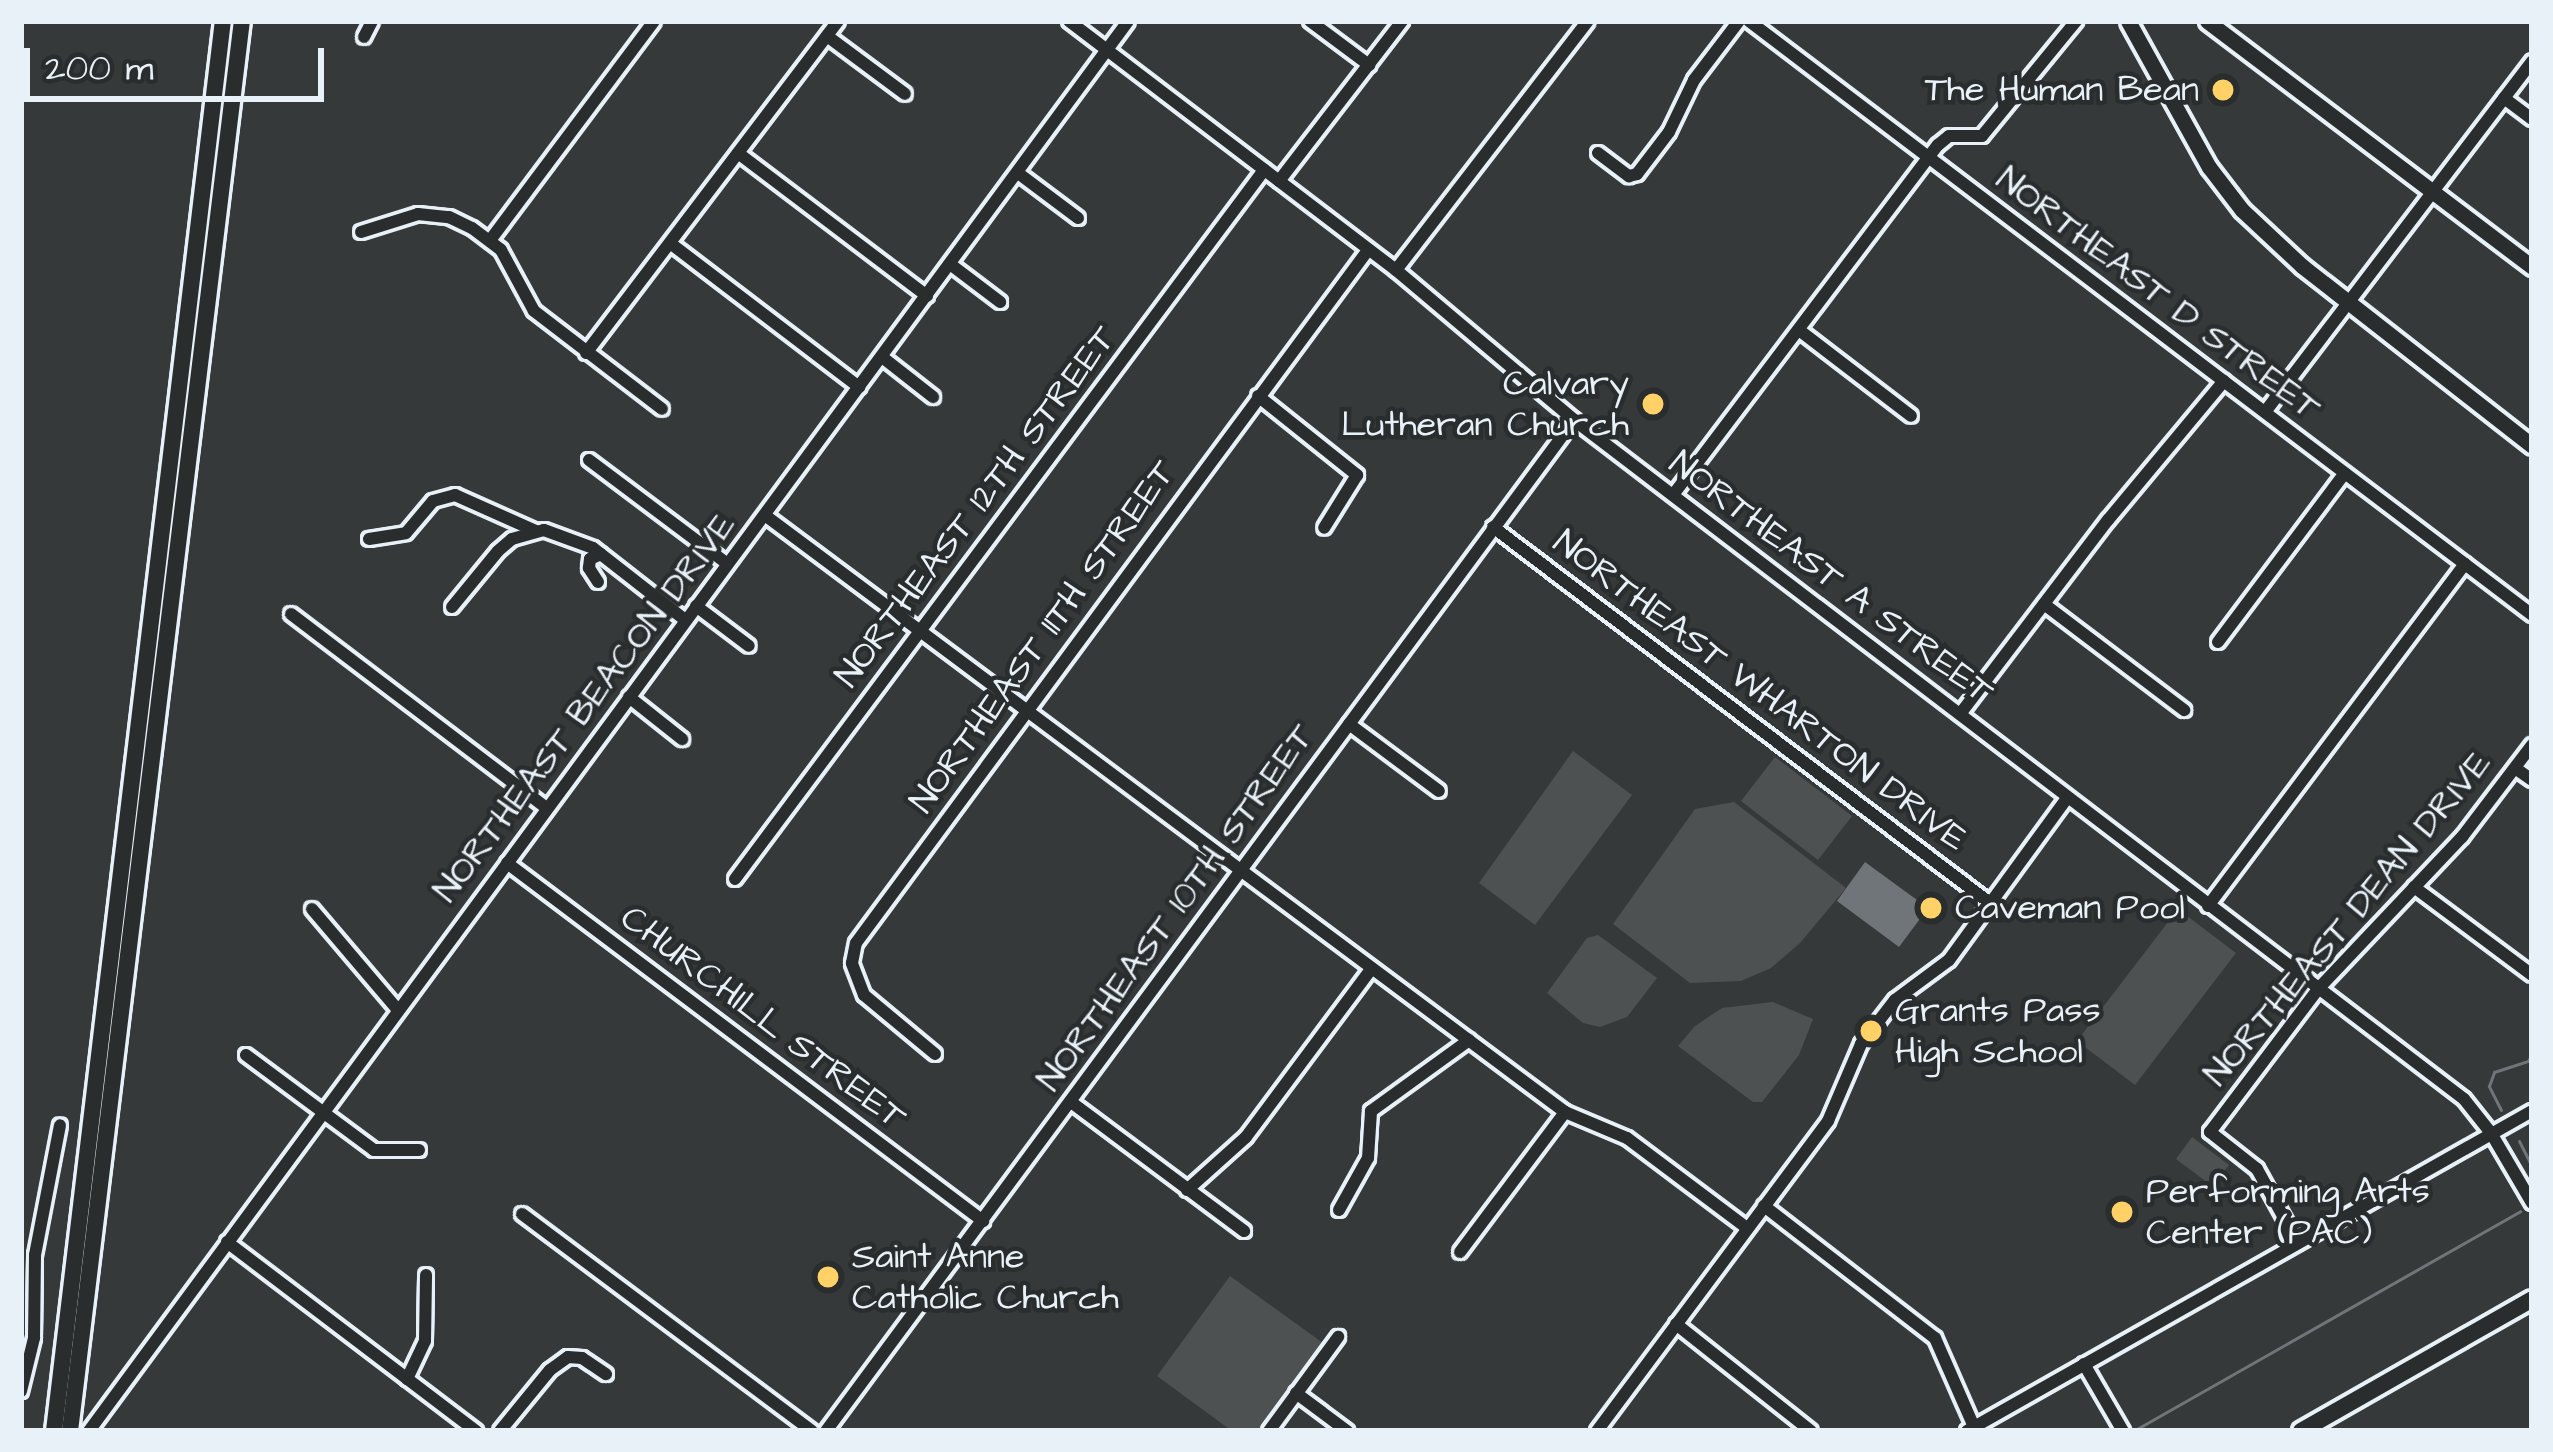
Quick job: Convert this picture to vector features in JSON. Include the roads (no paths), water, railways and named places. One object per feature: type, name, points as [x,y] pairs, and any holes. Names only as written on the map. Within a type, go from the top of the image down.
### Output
[{"type":"highway","points":[[60,1428],[223,21]]},
{"type":"highway","points":[[60,1428],[75,1385],[242,21]]},
{"type":"highway","points":[[2301,1431],[2532,1299]]},
{"type":"main road","points":[[2128,21],[2228,192],[2282,250],[2532,446]]},
{"type":"main road","points":[[2207,21],[2532,267]]},
{"type":"street","points":[[364,37],[372,21]]},
{"type":"street","points":[[491,239],[654,21]]},
{"type":"street","points":[[586,353],[838,21]]},
{"type":"street","name":"NORTHEAST A STREET","points":[[1069,21],[1396,270],[1574,420],[2464,1099],[2492,1133],[2532,1203]]},
{"type":"street","name":"NORTHEAST BEACON DRIVE","points":[[88,1431],[1128,21]]},
{"type":"street","points":[[1310,21],[1369,65]]},
{"type":"street","points":[[1279,181],[1402,21]]},
{"type":"street","points":[[1396,270],[1588,21]]},
{"type":"street","points":[[1598,153],[1629,176],[1637,174],[1669,132],[1694,80],[1739,21]]},
{"type":"street","name":"NORTHEAST D STREET","points":[[1749,21],[2532,615]]},
{"type":"street","points":[[1673,495],[1928,158],[1949,136],[1976,138],[1989,130],[2076,21]]},
{"type":"street","points":[[827,36],[905,94]]},
{"type":"street","points":[[2265,412],[2532,61]]},
{"type":"street","points":[[2504,98],[2532,119]]},
{"type":"street","points":[[738,153],[927,296]]},
{"type":"street","name":"NORTHEAST 12TH STREET","points":[[735,879],[1264,170]]},
{"type":"street","points":[[1018,172],[1078,218]]},
{"type":"street","points":[[361,232],[394,218],[433,213],[491,239],[534,311],[662,409]]},
{"type":"street","points":[[670,243],[859,387]]},
{"type":"street","name":"NORTHEAST 11TH STREET","points":[[935,1054],[864,995],[854,975],[853,953],[863,931],[1368,250]]},
{"type":"street","points":[[950,264],[1000,302]]},
{"type":"street","points":[[1798,329],[1911,416]]},
{"type":"street","points":[[882,357],[933,397]]},
{"type":"street","points":[[1960,714],[2224,381]]},
{"type":"street","points":[[1258,396],[1357,475],[1324,528]]},
{"type":"street","name":"NORTHEAST 10TH STREET","points":[[826,1431],[1574,420]]},
{"type":"street","points":[[589,460],[725,562]]},
{"type":"street","points":[[2218,642],[2344,473]]},
{"type":"street","points":[[369,539],[406,533],[434,501],[455,495],[601,554],[686,620]]},
{"type":"street","points":[[766,516],[1565,1112],[1627,1138],[1748,1228]]},
{"type":"street","name":"NORTHEAST WHARTON DRIVE","points":[[1493,527],[1990,902]]},
{"type":"street","points":[[452,607],[498,550],[537,532]]},
{"type":"street","points":[[598,582],[590,574],[590,559],[601,554]]},
{"type":"street","points":[[2208,905],[2465,564]]},
{"type":"street","points":[[2044,604],[2184,710]]},
{"type":"street","points":[[695,606],[749,646]]},
{"type":"street","points":[[291,614],[547,808]]},
{"type":"street","points":[[628,697],[682,739]]},
{"type":"street","points":[[1349,724],[1439,791]]},
{"type":"street","name":"NORTHEAST DEAN DRIVE","points":[[2298,1243],[2257,1168],[2210,1132],[2319,988],[2414,887],[2532,745]]},
{"type":"street","points":[[2515,768],[2532,780]]},
{"type":"street","points":[[1597,1431],[1836,1108],[1861,1044],[1898,997],[1949,960],[2067,798]]},
{"type":"street","name":"CHURCHILL STREET","points":[[506,863],[983,1221]]},
{"type":"street","points":[[2414,887],[2532,975]]},
{"type":"street","points":[[312,909],[397,1009]]},
{"type":"street","points":[[1187,1190],[1246,1138],[1372,969]]},
{"type":"street","points":[[1339,1210],[1367,1158],[1371,1112],[1469,1040]]},
{"type":"street","points":[[245,1055],[374,1150],[418,1150]]},
{"type":"street","points":[[1071,1102],[1244,1231]]},
{"type":"street","points":[[1764,1206],[1935,1338],[1970,1429],[2532,1111]]},
{"type":"street","points":[[1460,1252],[1565,1112]]},
{"type":"street","points":[[21,1391],[34,1337],[34,1255],[60,1125]]},
{"type":"street","points":[[522,1214],[812,1431]]},
{"type":"street","points":[[227,1242],[476,1431]]},
{"type":"street","points":[[407,1379],[425,1341],[426,1275]]},
{"type":"street","points":[[1676,1324],[1811,1431]]},
{"type":"street","points":[[1269,1431],[1338,1337]]},
{"type":"street","points":[[500,1431],[550,1370],[568,1357],[582,1358],[606,1374]]},
{"type":"street","points":[[2084,1364],[2122,1431]]},
{"type":"street","points":[[1296,1393],[1347,1431]]},
{"type":"waterway","points":[[2501,1110],[2489,1086],[2494,1072],[2528,1061],[2532,1054]]},
{"type":"waterway","points":[[2519,1141],[2532,1167]]},
{"type":"waterway","points":[[2135,1430],[2520,1211]]},
{"type":"place","name":"The Human Bean","points":[[2223,90]]},
{"type":"place","name":"Calvary Lutheran Church","points":[[1653,404]]},
{"type":"place","name":"Caveman Pool","points":[[1931,908]]},
{"type":"place","name":"Grants Pass High School","points":[[1871,1031]]},
{"type":"place","name":"Performing Arts Center (PAC)","points":[[2122,1212]]},
{"type":"place","name":"Saint Anne Catholic Church","points":[[828,1277]]}]
